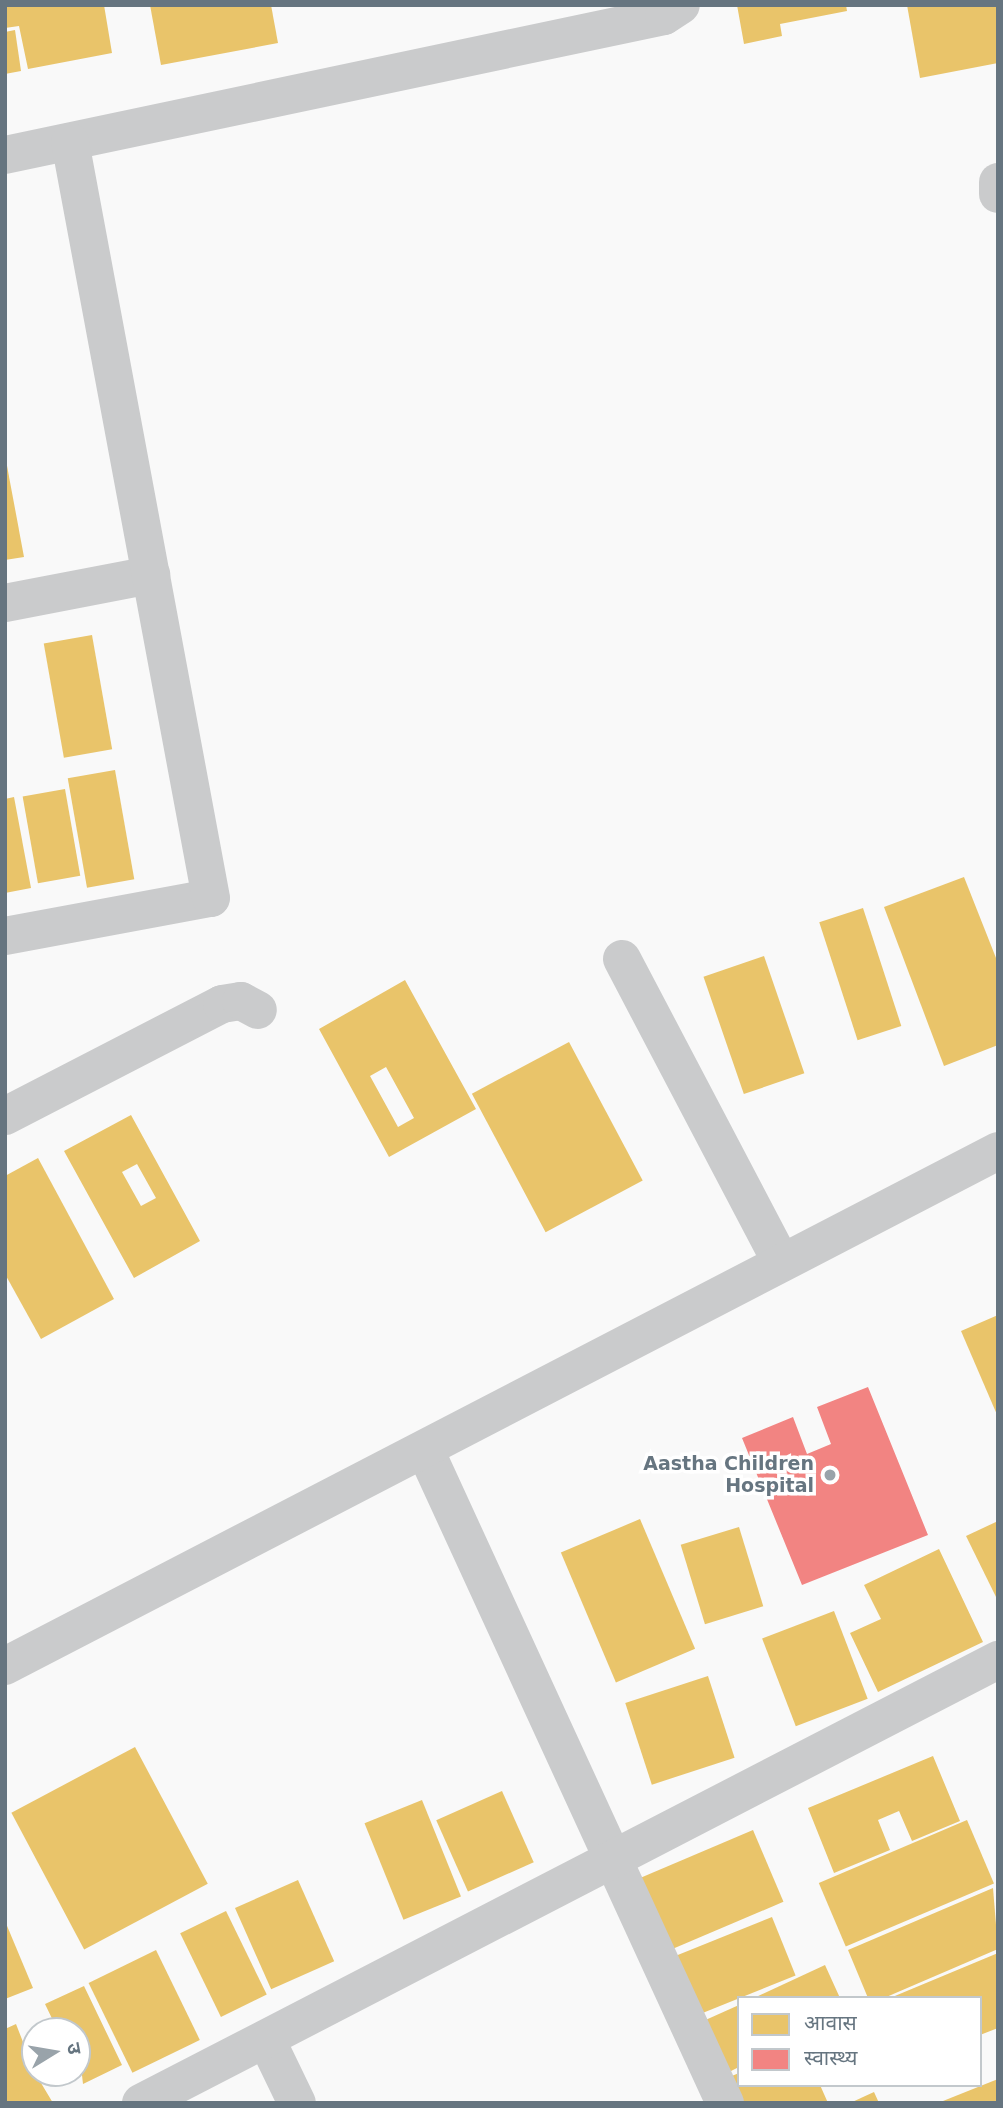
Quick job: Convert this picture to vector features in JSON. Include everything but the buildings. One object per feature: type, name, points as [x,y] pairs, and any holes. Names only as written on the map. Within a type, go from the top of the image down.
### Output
[{"type":"street","points":[[5,155],[664,16],[681,5]]},
{"type":"street","points":[[5,936],[211,898],[70,142]]},
{"type":"street","points":[[998,181],[998,194]]},
{"type":"street","points":[[5,603],[151,575]]},
{"type":"street","points":[[622,959],[780,1262]]},
{"type":"street","points":[[5,1116],[222,1004],[241,1001],[258,1010]]},
{"type":"street","points":[[5,1667],[998,1151]]},
{"type":"street","points":[[425,1450],[609,1861],[725,2103]]},
{"type":"street","points":[[141,2103],[609,1861],[995,1668]]},
{"type":"street","points":[[266,2039],[297,2103]]},
{"type":"place","name":"Aastha Children Hospital","points":[[830,1475]]}]
